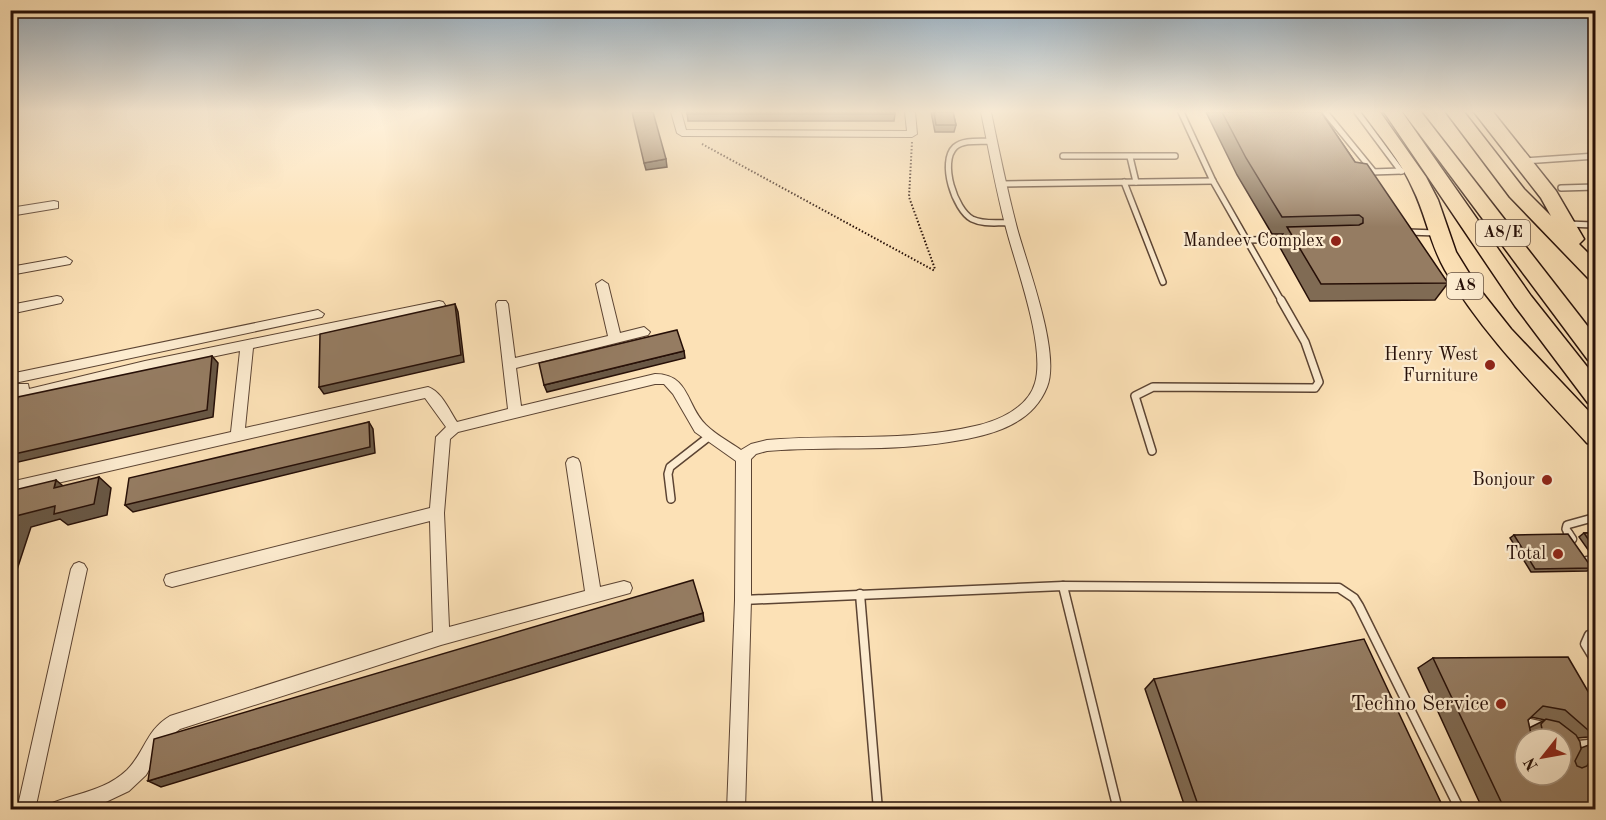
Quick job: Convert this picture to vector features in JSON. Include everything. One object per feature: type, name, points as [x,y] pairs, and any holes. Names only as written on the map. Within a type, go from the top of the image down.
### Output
[{"type":"highway","name":"A8","points":[[1394,150],[1428,200],[1437,233],[1453,266],[1476,302],[1517,351],[1596,436]]},
{"type":"highway","points":[[1419,150],[1523,300],[1596,396]]},
{"type":"highway","name":"A8/E","points":[[1441,150],[1596,354]]},
{"type":"highway","name":"A8/E","points":[[1459,150],[1596,326]]},
{"type":"highway","points":[[1484,150],[1517,193],[1596,274]]},
{"type":"highway","points":[[1514,150],[1549,195],[1596,274]]},
{"type":"street","points":[[736,810],[743,600],[743,459],[751,450],[757,448],[813,442],[935,438],[977,431],[1006,421],[1022,412],[1033,401],[1043,381],[1042,348],[994,150]]},
{"type":"street","points":[[10,212],[54,205]]},
{"type":"street","points":[[10,271],[66,261]]},
{"type":"street","points":[[602,284],[615,339]]},
{"type":"street","points":[[10,310],[57,300]]},
{"type":"street","points":[[502,304],[515,412]]},
{"type":"street","points":[[15,401],[145,366],[439,305]]},
{"type":"street","points":[[10,379],[318,314]]},
{"type":"street","points":[[511,364],[644,332]]},
{"type":"street","points":[[238,434],[247,345]]},
{"type":"street","points":[[15,401],[28,375]]},
{"type":"street","points":[[441,637],[437,513],[443,437],[454,428],[655,379],[667,379],[678,390],[700,428],[743,459]]},
{"type":"street","points":[[10,488],[428,392],[438,400],[444,416],[454,428]]},
{"type":"street","points":[[573,463],[594,596]]},
{"type":"street","points":[[172,580],[437,513]]},
{"type":"street","points":[[26,810],[79,569]]},
{"type":"street","points":[[56,810],[109,792],[128,782],[141,768],[149,749],[163,728],[176,722],[441,637],[624,588]]},
{"type":"lane","points":[[953,150],[950,154],[951,184],[960,210],[978,221],[1010,223]]},
{"type":"lane","points":[[1152,451],[1135,396],[1153,387],[1314,388],[1319,382],[1305,342],[1249,240],[1213,181],[1199,150]]},
{"type":"lane","points":[[1356,150],[1374,172]]},
{"type":"lane","points":[[1389,150],[1407,171]]},
{"type":"lane","points":[[1063,156],[1175,156]]},
{"type":"lane","points":[[1523,161],[1596,156]]},
{"type":"lane","points":[[1130,157],[1136,182]]},
{"type":"lane","points":[[1362,174],[1407,171]]},
{"type":"lane","points":[[1002,184],[1213,181]]},
{"type":"lane","points":[[1124,182],[1163,282]]},
{"type":"lane","points":[[1561,188],[1596,187]]},
{"type":"lane","points":[[1566,224],[1593,225]]},
{"type":"lane","points":[[1406,232],[1437,233]]},
{"type":"lane","points":[[1249,240],[1293,239]]},
{"type":"lane","points":[[671,499],[668,474],[670,467],[711,435]]},
{"type":"lane","points":[[1596,517],[1567,525],[1566,529],[1596,573]]},
{"type":"lane","points":[[743,600],[1063,586],[1331,587],[1346,592],[1359,606],[1460,810]]},
{"type":"lane","points":[[1063,586],[1118,810]]},
{"type":"lane","points":[[860,594],[878,810]]},
{"type":"lane","points":[[1596,634],[1589,635],[1585,644],[1596,662]]},
{"type":"lane","points":[[1519,727],[1525,722],[1545,727]]},
{"type":"lane","points":[[1573,746],[1596,743]]},
{"type":"path","points":[[714,150],[935,271],[909,197],[911,150]]},
{"type":"building","points":[[641,150],[664,150],[666,159],[644,163]]},
{"type":"building","name":"Mandeev Complex","points":[[1242,150],[1347,150],[1355,162],[1367,164],[1448,283],[1321,284],[1287,227],[1359,225],[1363,223],[1363,218],[1359,215],[1282,217]]},
{"type":"building","points":[[455,304],[461,355],[319,387],[320,334]]},
{"type":"building","points":[[677,330],[684,351],[544,385],[539,363]]},
{"type":"building","points":[[212,356],[207,410],[10,455],[10,433],[18,397]]},
{"type":"building","points":[[369,422],[370,447],[125,505],[129,478]]},
{"type":"building","points":[[99,477],[94,504],[54,514],[55,506],[16,516],[10,533],[10,491],[56,480],[54,488]]},
{"type":"building","points":[[1584,533],[1596,533],[1596,551]]},
{"type":"building","name":"Total","points":[[1568,534],[1592,568],[1535,569],[1514,535]]},
{"type":"building","points":[[693,580],[703,613],[148,781],[154,739]]},
{"type":"building","points":[[1364,639],[1443,807],[1197,802],[1154,679]]},
{"type":"building","name":"Techno Service","points":[[1568,657],[1596,705],[1596,729],[1588,730],[1565,710],[1543,706],[1528,720],[1529,727],[1513,727],[1513,787],[1573,787],[1573,733],[1580,742],[1581,749],[1575,761],[1577,766],[1582,768],[1587,766],[1593,756],[1596,742],[1596,810],[1505,810],[1433,658]]},
{"type":"building","name":"Techno Service","points":[[1546,719],[1559,722],[1566,727],[1542,727],[1541,724]]},
{"type":"place","name":"Mandeev Complex","points":[[1336,241]]},
{"type":"place","name":"Henry West Furniture","points":[[1490,365]]},
{"type":"place","name":"Bonjour","points":[[1547,480]]},
{"type":"place","name":"Total","points":[[1558,554]]},
{"type":"place","name":"Techno Service","points":[[1501,704]]}]
